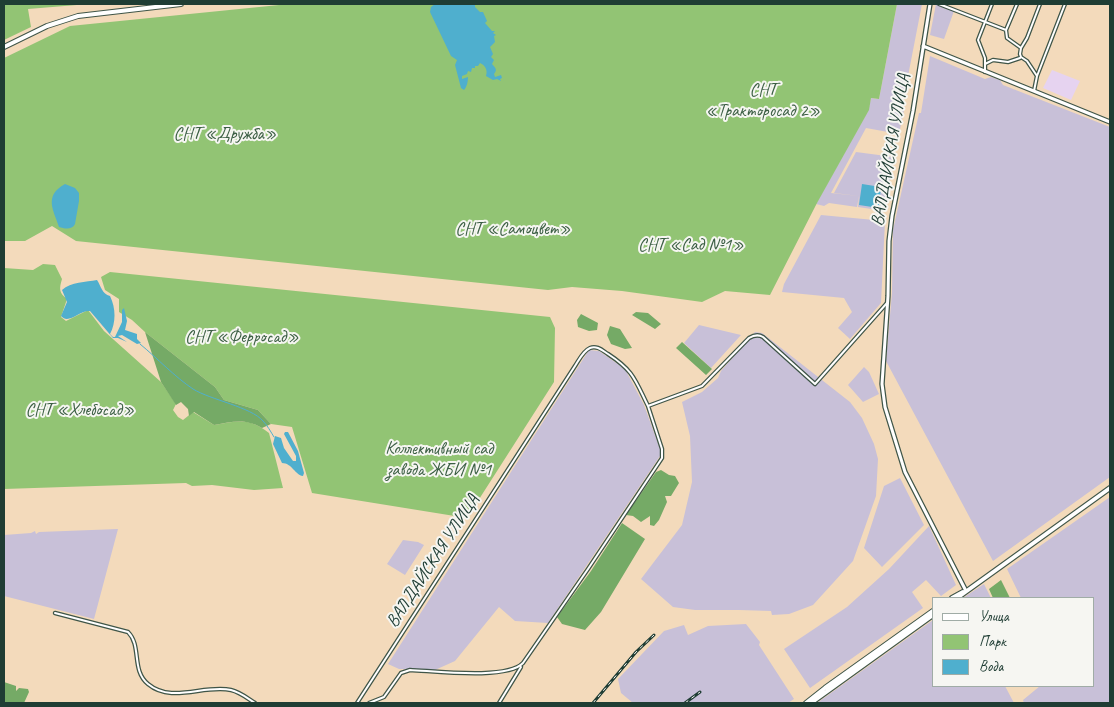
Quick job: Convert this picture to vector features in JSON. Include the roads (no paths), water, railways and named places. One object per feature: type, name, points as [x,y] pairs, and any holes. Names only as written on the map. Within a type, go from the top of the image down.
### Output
[{"type":"main road","points":[[4,47],[47,26],[78,16],[181,4]]},
{"type":"main road","points":[[958,597],[1110,488]]},
{"type":"main road","points":[[954,597],[966,591]]},
{"type":"main road","points":[[806,703],[932,612]]},
{"type":"main road","points":[[811,703],[932,616]]},
{"type":"street","name":"ВАЛДАЙСКАЯ УЛИЦА","points":[[930,4],[913,111],[892,216],[889,241],[882,384],[885,408],[905,472],[966,591]]},
{"type":"street","points":[[938,4],[1006,30]]},
{"type":"street","points":[[952,9],[954,4]]},
{"type":"street","points":[[985,72],[983,52],[978,40],[992,4]]},
{"type":"street","points":[[1017,4],[1006,30],[1007,38],[1021,48]]},
{"type":"street","points":[[1021,57],[1021,48],[1027,38],[1040,4]]},
{"type":"street","points":[[1034,92],[1037,76],[1065,4]]},
{"type":"street","points":[[923,46],[1110,122]]},
{"type":"street","points":[[985,64],[993,60],[1013,62],[1021,57]]},
{"type":"street","points":[[1021,57],[1027,61],[1037,76]]},
{"type":"street","points":[[648,406],[702,386],[749,338],[754,336],[763,337],[815,384],[887,303]]},
{"type":"street","name":"ВАЛДАЙСКАЯ УЛИЦА","points":[[357,703],[585,352],[589,348],[597,348],[621,362],[632,374],[648,406],[662,450],[662,458],[523,663]]},
{"type":"street","points":[[55,613],[128,632],[133,637],[137,667],[140,675],[150,686],[158,690],[171,694],[232,690],[241,693],[255,703]]},
{"type":"street","points":[[368,703],[384,697],[401,673],[410,670],[493,673],[519,668],[523,663]]},
{"type":"street","points":[[499,703],[523,663]]},
{"type":"water","points":[[435,4],[475,4],[475,7],[480,12],[483,12],[487,21],[485,23],[492,31],[495,31],[493,33],[496,35],[494,36],[495,42],[490,47],[493,54],[491,57],[494,60],[492,64],[496,70],[495,77],[501,75],[501,81],[493,80],[486,76],[486,68],[480,63],[475,68],[472,68],[471,72],[468,71],[467,74],[462,76],[462,79],[468,77],[468,79],[465,89],[461,88],[455,65],[457,60],[451,56],[430,12],[431,7]]},
{"type":"water","points":[[65,184],[75,188],[79,193],[75,224],[68,228],[59,227],[52,204],[54,194]]},
{"type":"water","points":[[862,184],[881,187],[879,208],[859,205]]},
{"type":"water","points":[[97,280],[103,292],[110,296],[113,305],[114,320],[110,334],[115,337],[122,322],[122,310],[124,308],[127,321],[125,330],[137,334],[137,339],[141,343],[137,344],[122,335],[118,336],[127,342],[113,338],[90,311],[67,319],[61,316],[67,302],[62,290],[74,284]]},
{"type":"water","points":[[288,432],[298,451],[304,473],[303,476],[282,463],[273,444],[275,436],[281,438],[284,448],[293,461],[296,461],[296,456],[284,434]]},
{"type":"waterway","points":[[140,344],[193,389],[257,416],[266,424],[274,437]]},
{"type":"railway","points":[[593,703],[636,652],[654,635]]},
{"type":"railway","points":[[685,703],[700,692]]},
{"type":"park label","name":"СНТ «Тракторосад 2»","points":[[763,100]]},
{"type":"park label","name":"СНТ «Дружба»","points":[[225,134]]},
{"type":"park label","name":"СНТ «Самоцвет»","points":[[513,229]]},
{"type":"park label","name":"СНТ «Сад №1»","points":[[691,245]]},
{"type":"park label","name":"СНТ «Ферросад»","points":[[242,337]]},
{"type":"park label","name":"СНТ «Хлебосад»","points":[[80,410]]},
{"type":"park label","name":"Коллективный сад завода ЖБИ №1","points":[[439,459]]}]
